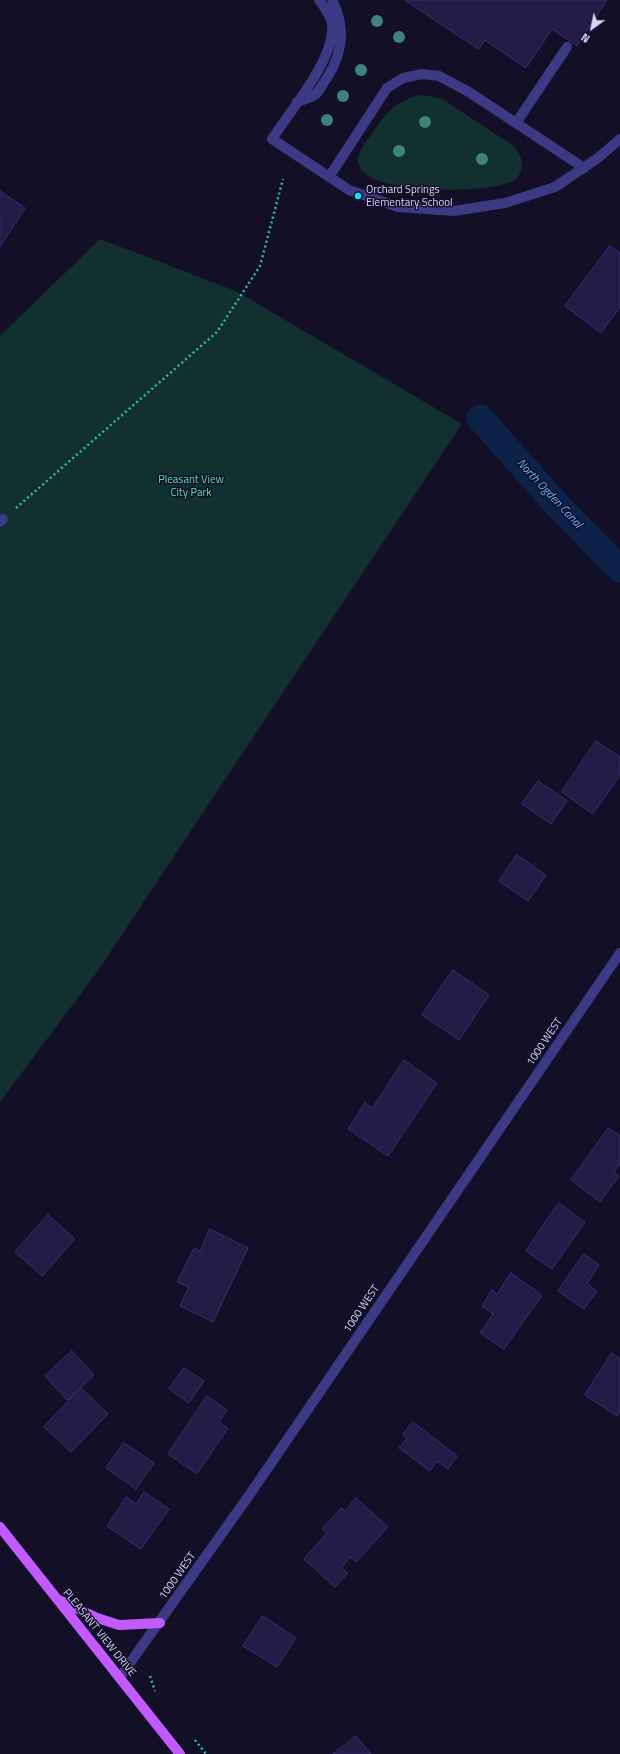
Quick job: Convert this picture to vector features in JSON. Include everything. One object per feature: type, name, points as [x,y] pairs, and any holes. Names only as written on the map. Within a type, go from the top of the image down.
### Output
[{"type":"main road","name":"PLEASANT VIEW DRIVE","points":[[0,1527],[180,1754]]},
{"type":"main road","points":[[55,1598],[97,1618],[119,1624],[160,1623]]},
{"type":"street","points":[[319,0],[332,24],[330,46],[319,69],[272,139],[349,190],[398,207],[454,211],[505,203],[555,186],[598,158],[620,139]]},
{"type":"street","points":[[296,102],[316,94],[333,68],[340,48],[342,28],[338,11],[332,0]]},
{"type":"street","points":[[516,123],[567,47]]},
{"type":"street","points":[[329,177],[387,88],[403,78],[422,74],[439,76],[469,92],[584,168]]},
{"type":"street","name":"1000 WEST","points":[[120,1677],[160,1623],[620,952]]},
{"type":"path","points":[[2,520],[217,332],[260,266],[283,179]]},
{"type":"path","points":[[150,1676],[156,1693]]},
{"type":"path","points":[[191,1736],[206,1754]]},
{"type":"green space","points":[[420,95],[431,96],[444,100],[512,145],[521,158],[522,163],[521,172],[518,177],[513,181],[500,185],[457,190],[406,187],[384,182],[368,176],[359,166],[358,162],[359,154],[363,146],[380,121],[390,110],[403,101]]},
{"type":"green space","name":"Pleasant View City Park","points":[[100,239],[236,291],[462,424],[95,975],[0,1102],[0,336]]},
{"type":"building","points":[[405,0],[607,0],[577,46],[552,29],[526,68],[485,40],[479,49]]},
{"type":"building","points":[[0,191],[25,208],[0,247]]},
{"type":"building","points":[[610,246],[620,253],[620,307],[601,333],[565,306]]},
{"type":"building","points":[[596,741],[620,757],[620,775],[593,814],[562,792]]},
{"type":"building","points":[[538,781],[567,801],[551,824],[522,804]]},
{"type":"building","points":[[517,855],[546,875],[528,901],[499,881]]},
{"type":"building","points":[[453,970],[489,995],[459,1040],[422,1015]]},
{"type":"building","points":[[404,1060],[437,1083],[388,1156],[348,1129],[365,1103],[372,1108]]},
{"type":"building","points":[[609,1128],[620,1136],[620,1164],[614,1172],[619,1176],[600,1202],[571,1180]]},
{"type":"building","points":[[559,1203],[585,1222],[552,1269],[526,1251]]},
{"type":"building","points":[[48,1215],[75,1239],[42,1276],[15,1252]]},
{"type":"building","points":[[210,1229],[248,1248],[213,1322],[180,1306],[189,1287],[177,1282],[194,1248],[200,1251]]},
{"type":"building","points":[[584,1254],[599,1265],[587,1284],[597,1291],[584,1309],[558,1291]]},
{"type":"building","points":[[511,1273],[542,1295],[504,1349],[480,1333],[493,1314],[482,1306],[492,1290],[497,1294]]},
{"type":"building","points":[[72,1351],[94,1375],[67,1400],[45,1376]]},
{"type":"building","points":[[612,1353],[620,1359],[620,1412],[617,1416],[585,1395]]},
{"type":"building","points":[[184,1368],[204,1381],[189,1403],[169,1389]]},
{"type":"building","points":[[81,1388],[108,1414],[71,1452],[44,1427]]},
{"type":"building","points":[[207,1396],[227,1410],[219,1422],[228,1428],[197,1474],[168,1454]]},
{"type":"building","points":[[413,1422],[457,1456],[448,1469],[437,1461],[430,1471],[399,1448],[407,1438],[403,1435]]},
{"type":"building","points":[[124,1443],[154,1463],[136,1489],[106,1468]]},
{"type":"building","points":[[144,1492],[169,1509],[141,1549],[107,1526],[126,1497],[136,1504]]},
{"type":"building","points":[[356,1498],[388,1527],[356,1562],[350,1557],[341,1568],[348,1573],[335,1587],[304,1559],[327,1533],[322,1529],[341,1508],[345,1511]]},
{"type":"building","points":[[263,1616],[296,1638],[277,1667],[243,1646]]},
{"type":"building","points":[[356,1736],[371,1754],[333,1754]]},
{"type":"waterway","name":"North Ogden Canal","points":[[480,418],[558,506],[620,569]]},
{"type":"place","name":"Orchard Springs Elementary School","points":[[358,196]]}]
